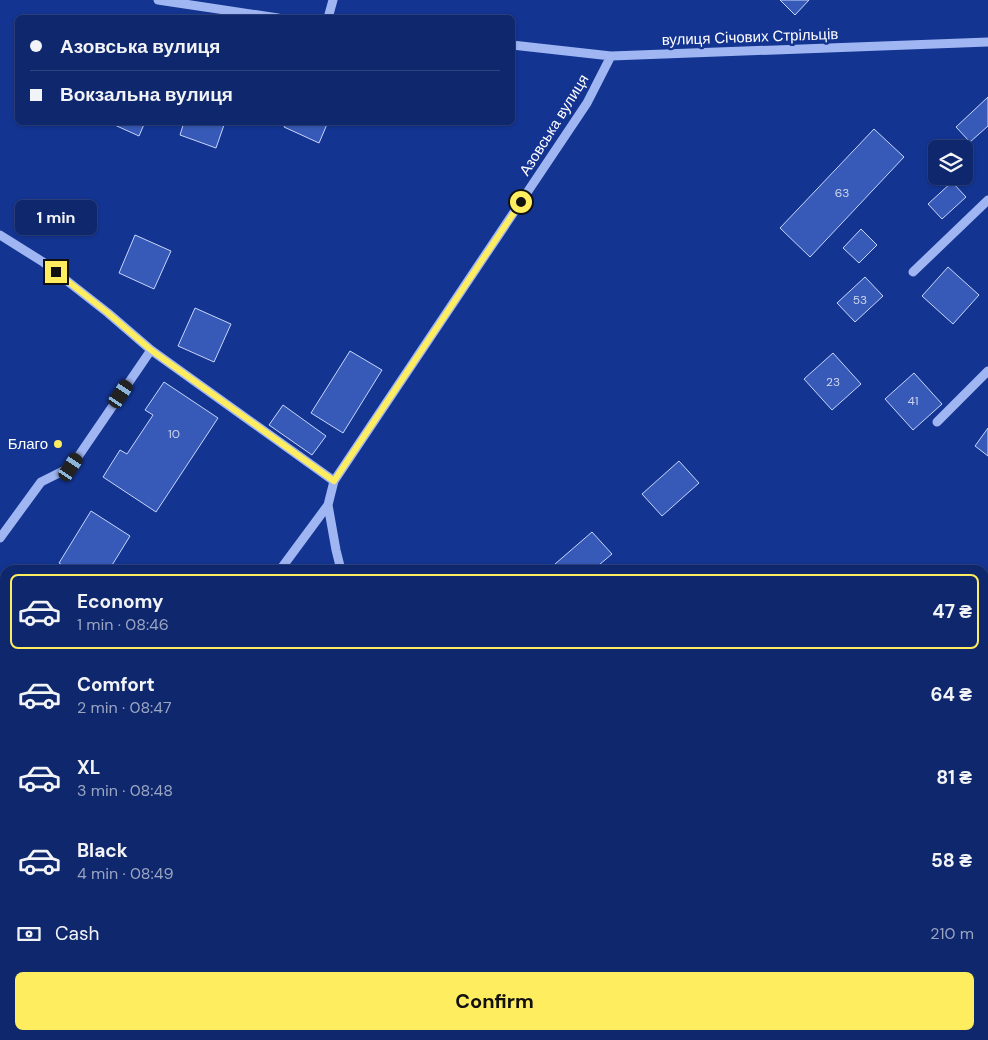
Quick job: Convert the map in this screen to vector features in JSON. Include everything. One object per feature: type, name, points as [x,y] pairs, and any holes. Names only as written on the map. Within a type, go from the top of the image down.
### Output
[{"type":"street","points":[[158,0],[258,15]]},
{"type":"street","points":[[329,15],[333,0]]},
{"type":"street","name":"вулиця Січових Стрільців","points":[[515,45],[611,56],[988,42]]},
{"type":"street","name":"Азовська вулиця","points":[[328,505],[334,481],[587,103],[611,56]]},
{"type":"street","points":[[914,272],[988,200]]},
{"type":"street","points":[[0,235],[51,268],[151,350],[334,481]]},
{"type":"street","points":[[0,538],[41,482],[71,467],[151,350]]},
{"type":"street","points":[[937,422],[988,371]]},
{"type":"street","points":[[284,565],[328,505]]},
{"type":"street","points":[[328,505],[340,565]]},
{"type":"building","points":[[780,0],[809,0],[795,15]]},
{"type":"building","points":[[988,97],[988,126],[972,140],[968,140],[956,127]]},
{"type":"building","points":[[115,125],[144,125],[139,136]]},
{"type":"building","points":[[183,125],[224,125],[216,148],[180,135]]},
{"type":"building","points":[[285,125],[327,125],[319,143],[284,127]]},
{"type":"building","points":[[874,129],[904,157],[810,257],[780,228]]},
{"type":"building","points":[[949,185],[955,185],[966,197],[942,219],[928,204]]},
{"type":"building","points":[[861,229],[877,245],[859,263],[843,248]]},
{"type":"building","points":[[135,235],[171,251],[154,289],[119,273]]},
{"type":"building","points":[[948,267],[979,295],[953,324],[922,296]]},
{"type":"building","points":[[865,277],[883,296],[855,322],[837,303]]},
{"type":"building","points":[[195,308],[231,324],[214,362],[178,346]]},
{"type":"building","points":[[350,351],[382,370],[343,433],[311,413]]},
{"type":"building","points":[[833,353],[861,384],[832,410],[804,379]]},
{"type":"building","points":[[914,373],[942,404],[913,430],[885,399]]},
{"type":"building","points":[[164,382],[218,418],[156,512],[103,477],[120,450],[127,454],[153,415],[145,410]]},
{"type":"building","points":[[283,405],[326,436],[312,455],[269,425]]},
{"type":"building","points":[[988,428],[988,456],[975,446]]},
{"type":"building","points":[[679,461],[699,483],[662,516],[642,494]]},
{"type":"building","points":[[91,511],[130,536],[112,565],[62,565],[59,563]]},
{"type":"building","points":[[592,532],[612,554],[599,565],[555,564]]},
{"type":"place","name":"Благо","points":[[58,444]]},
{"type":"route","points":[[56,272],[151,350],[334,481],[521,202]]}]
